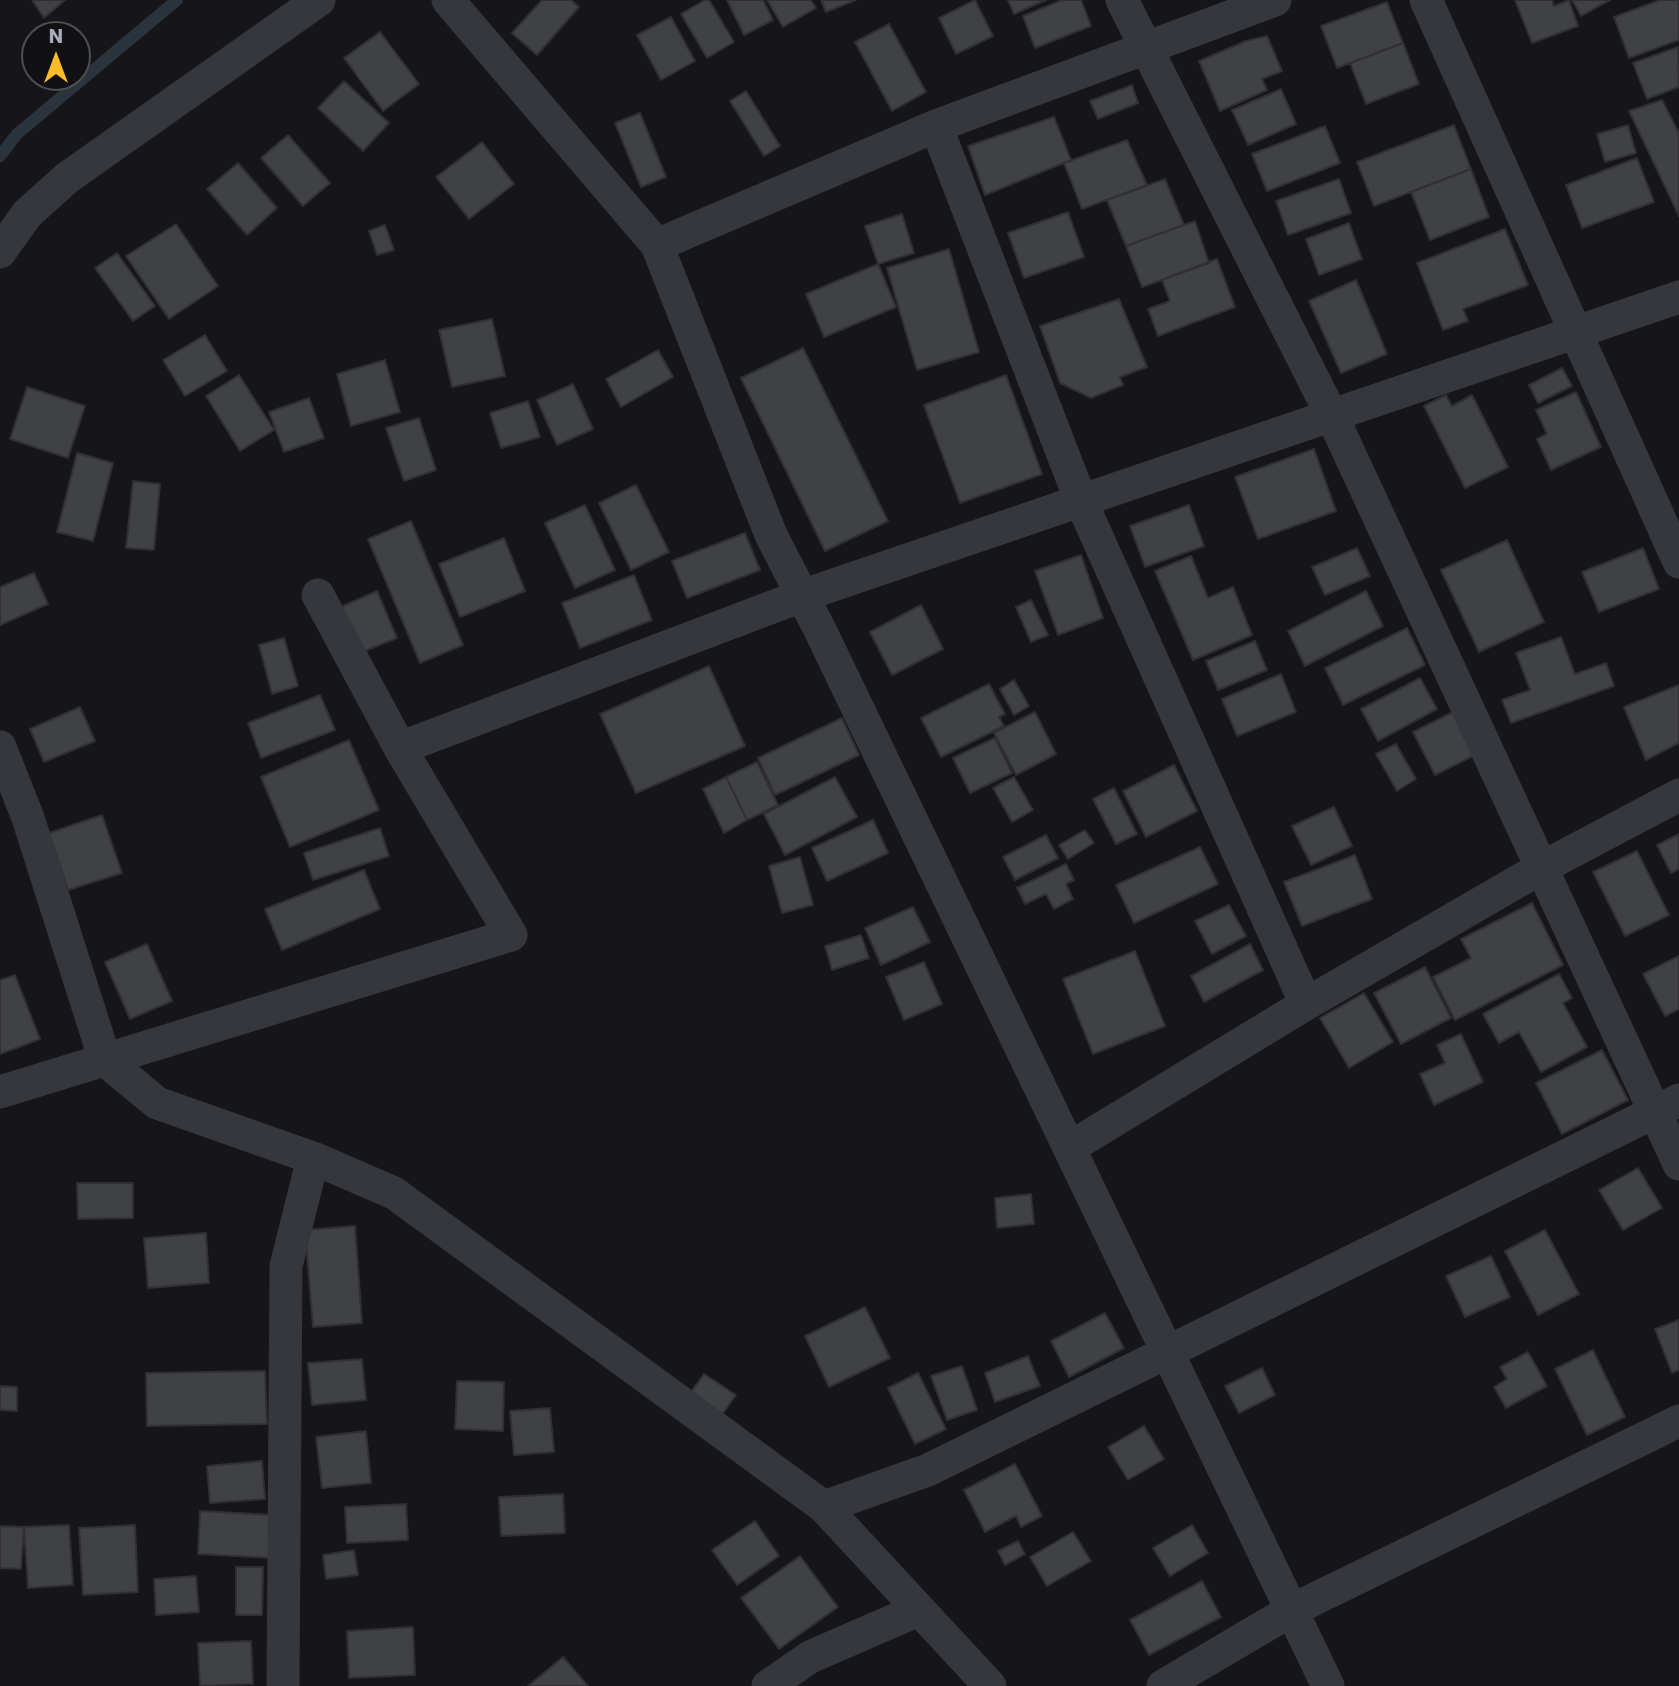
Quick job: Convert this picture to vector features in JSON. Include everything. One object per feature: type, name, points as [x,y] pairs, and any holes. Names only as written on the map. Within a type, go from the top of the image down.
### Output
[{"type":"street","points":[[0,251],[27,214],[68,178],[319,0]]},
{"type":"street","points":[[448,0],[657,245],[771,535],[804,596],[1328,1686]]},
{"type":"street","points":[[1122,0],[1332,416],[1541,867],[1667,1106],[1679,1164]]},
{"type":"street","points":[[657,245],[936,126],[1147,45],[1275,0]]},
{"type":"street","points":[[1426,0],[1578,331],[1679,562]]},
{"type":"street","points":[[936,126],[1081,501],[1306,1004]]},
{"type":"street","points":[[400,748],[804,596],[1679,297]]},
{"type":"street","points":[[0,1092],[511,935],[400,748],[318,596]]},
{"type":"street","points":[[0,747],[28,818],[105,1060],[157,1102],[313,1158],[394,1194],[824,1507],[990,1686]]},
{"type":"street","points":[[1069,1148],[1306,1004],[1541,867],[1679,795]]},
{"type":"street","points":[[824,1507],[928,1470],[1667,1106]]},
{"type":"street","points":[[283,1686],[286,1266],[313,1158]]},
{"type":"street","points":[[1163,1686],[1292,1610],[1679,1421]]},
{"type":"street","points":[[768,1686],[810,1657],[918,1610]]},
{"type":"building","points":[[32,0],[65,0],[44,18]]},
{"type":"building","points":[[542,0],[571,0],[579,7],[537,55],[512,33]]},
{"type":"building","points":[[709,0],[734,42],[707,58],[681,14]]},
{"type":"building","points":[[727,0],[763,0],[773,20],[744,35]]},
{"type":"building","points":[[767,0],[811,0],[816,8],[783,27]]},
{"type":"building","points":[[821,0],[856,0],[826,12]]},
{"type":"building","points":[[975,0],[993,36],[956,54],[939,18]]},
{"type":"building","points":[[1008,0],[1046,0],[1014,14]]},
{"type":"building","points":[[1062,0],[1081,0],[1091,26],[1035,48],[1023,16]]},
{"type":"building","points":[[1515,0],[1552,0],[1554,6],[1569,0],[1578,26],[1532,43]]},
{"type":"building","points":[[1572,0],[1610,0],[1581,16]]},
{"type":"building","points":[[1660,0],[1679,0],[1679,40],[1629,58],[1614,17]]},
{"type":"building","points":[[1387,2],[1403,43],[1337,68],[1321,26]]},
{"type":"building","points":[[671,17],[695,61],[661,80],[637,35]]},
{"type":"building","points":[[889,24],[926,92],[892,111],[855,42]]},
{"type":"building","points":[[380,32],[419,84],[383,111],[344,58]]},
{"type":"building","points":[[1267,36],[1282,71],[1262,79],[1267,90],[1220,111],[1199,61],[1246,41]]},
{"type":"building","points":[[1403,43],[1419,84],[1366,104],[1350,63]]},
{"type":"building","points":[[1678,47],[1679,87],[1647,99],[1633,63]]},
{"type":"building","points":[[344,81],[389,123],[363,151],[318,108]]},
{"type":"building","points":[[1132,85],[1138,103],[1098,119],[1090,101]]},
{"type":"building","points":[[1281,89],[1296,124],[1248,145],[1232,110]]},
{"type":"building","points":[[746,91],[780,146],[764,156],[730,101]]},
{"type":"building","points":[[1662,100],[1679,133],[1679,216],[1629,111]]},
{"type":"building","points":[[640,113],[666,177],[641,187],[615,123]]},
{"type":"building","points":[[1054,117],[1071,160],[985,195],[968,146]]},
{"type":"building","points":[[1454,125],[1471,169],[1374,206],[1357,162]]},
{"type":"building","points":[[1628,125],[1636,153],[1605,162],[1597,134]]},
{"type":"building","points":[[1325,126],[1340,163],[1267,191],[1252,154]]},
{"type":"building","points":[[288,135],[330,183],[303,206],[261,158]]},
{"type":"building","points":[[1127,140],[1147,185],[1082,209],[1064,163]]},
{"type":"building","points":[[482,142],[514,184],[469,219],[436,177]]},
{"type":"building","points":[[1637,158],[1654,202],[1582,228],[1566,185]]},
{"type":"building","points":[[238,163],[277,208],[247,235],[207,189]]},
{"type":"building","points":[[1471,169],[1489,217],[1430,240],[1411,192]]},
{"type":"building","points":[[1165,179],[1184,225],[1126,246],[1107,200]]},
{"type":"building","points":[[1339,179],[1351,213],[1288,235],[1276,201]]},
{"type":"building","points":[[1068,212],[1084,257],[1024,278],[1008,233]]},
{"type":"building","points":[[902,214],[914,253],[878,264],[865,226]]},
{"type":"building","points":[[1195,221],[1209,263],[1142,287],[1126,246]]},
{"type":"building","points":[[1349,223],[1362,259],[1319,275],[1306,239]]},
{"type":"building","points":[[176,224],[218,286],[169,319],[126,256]]},
{"type":"building","points":[[385,225],[394,250],[377,255],[369,231]]},
{"type":"building","points":[[1505,229],[1528,285],[1463,309],[1468,321],[1443,330],[1417,263]]},
{"type":"building","points":[[949,249],[979,352],[917,370],[887,268]]},
{"type":"building","points":[[117,253],[155,306],[133,321],[95,268]]},
{"type":"building","points":[[1217,259],[1235,307],[1158,336],[1148,309],[1170,301],[1162,280]]},
{"type":"building","points":[[878,264],[896,307],[824,337],[806,294]]},
{"type":"building","points":[[1356,280],[1387,354],[1341,373],[1309,301]]},
{"type":"building","points":[[1119,299],[1147,367],[1120,377],[1123,385],[1091,398],[1060,383],[1040,326]]},
{"type":"building","points":[[492,319],[505,376],[452,387],[439,330]]},
{"type":"building","points":[[205,335],[227,371],[185,396],[163,360]]},
{"type":"building","points":[[803,348],[888,521],[825,551],[741,378]]},
{"type":"building","points":[[658,350],[673,377],[621,407],[606,379]]},
{"type":"building","points":[[385,360],[400,412],[351,426],[337,374]]},
{"type":"building","points":[[1562,368],[1572,386],[1538,403],[1529,385]]},
{"type":"building","points":[[239,375],[274,430],[240,451],[206,396]]},
{"type":"building","points":[[1006,375],[1042,474],[960,503],[924,405]]},
{"type":"building","points":[[573,384],[593,429],[557,445],[537,400]]},
{"type":"building","points":[[27,387],[85,406],[68,458],[10,439]]},
{"type":"building","points":[[1576,392],[1601,447],[1551,470],[1537,439],[1547,434],[1536,410]]},
{"type":"building","points":[[1446,395],[1452,406],[1472,395],[1508,467],[1465,488],[1424,406]]},
{"type":"building","points":[[309,398],[324,438],[284,452],[269,412]]},
{"type":"building","points":[[528,401],[540,437],[501,448],[490,413]]},
{"type":"building","points":[[419,418],[436,470],[404,481],[386,428]]},
{"type":"building","points":[[1314,449],[1336,511],[1258,539],[1235,477]]},
{"type":"building","points":[[77,453],[113,463],[93,541],[57,532]]},
{"type":"building","points":[[133,481],[160,484],[154,550],[126,548]]},
{"type":"building","points":[[636,485],[669,552],[631,570],[599,503]]},
{"type":"building","points":[[585,505],[615,570],[575,588],[545,523]]},
{"type":"building","points":[[1189,505],[1204,546],[1145,567],[1130,526]]},
{"type":"building","points":[[411,521],[463,645],[420,663],[368,539]]},
{"type":"building","points":[[745,533],[760,570],[687,598],[672,561]]},
{"type":"building","points":[[504,538],[525,591],[460,617],[439,564]]},
{"type":"building","points":[[1507,540],[1544,622],[1479,652],[1441,570]]},
{"type":"building","points":[[1357,548],[1370,576],[1325,595],[1312,567]]},
{"type":"building","points":[[1643,548],[1659,589],[1599,612],[1582,572]]},
{"type":"building","points":[[1081,555],[1103,618],[1058,635],[1035,571]]},
{"type":"building","points":[[1191,556],[1208,598],[1233,587],[1252,635],[1193,660],[1155,571]]},
{"type":"building","points":[[34,573],[48,604],[0,625],[0,587]]},
{"type":"building","points":[[634,575],[652,620],[580,648],[562,603]]},
{"type":"building","points":[[377,591],[397,638],[357,654],[338,608]]},
{"type":"building","points":[[1366,591],[1383,626],[1305,666],[1288,631]]},
{"type":"building","points":[[1031,600],[1048,635],[1031,642],[1016,607]]},
{"type":"building","points":[[921,605],[943,649],[892,675],[870,632]]},
{"type":"building","points":[[1407,628],[1425,665],[1343,705],[1325,668]]},
{"type":"building","points":[[1561,637],[1575,674],[1606,663],[1614,686],[1511,723],[1502,700],[1530,690],[1516,653]]},
{"type":"building","points":[[284,638],[298,686],[272,694],[259,645]]},
{"type":"building","points":[[1255,641],[1267,670],[1218,690],[1206,661]]},
{"type":"building","points":[[709,666],[745,746],[636,793],[600,714]]},
{"type":"building","points":[[1281,674],[1296,712],[1237,736],[1222,699]]},
{"type":"building","points":[[1420,678],[1437,709],[1378,741],[1361,709]]},
{"type":"building","points":[[1014,680],[1029,706],[1014,715],[1000,689]]},
{"type":"building","points":[[989,684],[1005,714],[999,717],[1004,726],[941,757],[921,718]]},
{"type":"building","points":[[1679,685],[1679,743],[1646,760],[1624,707]]},
{"type":"building","points":[[320,695],[335,730],[261,758],[248,723]]},
{"type":"building","points":[[80,707],[95,741],[44,762],[30,729]]},
{"type":"building","points":[[1455,711],[1477,754],[1435,775],[1413,732]]},
{"type":"building","points":[[1035,712],[1056,754],[1016,775],[994,733]]},
{"type":"building","points":[[842,718],[859,755],[775,795],[758,758]]},
{"type":"building","points":[[995,738],[1012,773],[970,793],[953,758]]},
{"type":"building","points":[[349,740],[379,810],[290,847],[261,777]]},
{"type":"building","points":[[1396,744],[1416,779],[1397,791],[1376,754]]},
{"type":"building","points":[[757,762],[778,805],[747,820],[726,777]]},
{"type":"building","points":[[1174,765],[1197,811],[1146,837],[1123,791]]},
{"type":"building","points":[[726,777],[747,820],[724,833],[703,789]]},
{"type":"building","points":[[835,777],[857,817],[785,855],[764,814]]},
{"type":"building","points":[[1014,777],[1033,810],[1012,822],[993,788]]},
{"type":"building","points":[[1114,788],[1137,834],[1116,844],[1093,799]]},
{"type":"building","points":[[1334,807],[1352,846],[1311,865],[1292,826]]},
{"type":"building","points":[[102,815],[122,873],[68,890],[49,833]]},
{"type":"building","points":[[873,820],[888,853],[827,881],[812,848]]},
{"type":"building","points":[[380,828],[389,856],[313,880],[304,853]]},
{"type":"building","points":[[1085,830],[1094,843],[1068,859],[1059,845]]},
{"type":"building","points":[[1679,834],[1679,869],[1671,873],[1657,845]]},
{"type":"building","points":[[1046,835],[1058,858],[1015,880],[1003,857]]},
{"type":"building","points":[[1200,847],[1218,884],[1134,923],[1116,885]]},
{"type":"building","points":[[1637,851],[1669,915],[1625,936],[1593,872]]},
{"type":"building","points":[[1355,855],[1372,899],[1302,926],[1284,882]]},
{"type":"building","points":[[800,857],[813,905],[782,913],[769,866]]},
{"type":"building","points":[[1066,864],[1074,880],[1066,884],[1073,899],[1054,909],[1046,894],[1025,904],[1017,888]]},
{"type":"building","points":[[364,870],[380,909],[282,950],[265,909]]},
{"type":"building","points":[[1532,903],[1563,965],[1455,1020],[1433,977],[1471,958],[1461,939]]},
{"type":"building","points":[[1229,905],[1246,936],[1212,954],[1195,921]]},
{"type":"building","points":[[913,907],[930,942],[881,965],[865,928]]},
{"type":"building","points":[[861,935],[869,958],[832,970],[825,946]]},
{"type":"building","points":[[147,944],[172,1001],[130,1019],[105,962]]},
{"type":"building","points":[[1250,944],[1263,970],[1204,1002],[1191,976]]},
{"type":"building","points":[[1135,951],[1165,1026],[1093,1054],[1063,979]]},
{"type":"building","points":[[1679,956],[1679,1009],[1665,1016],[1643,974]]},
{"type":"building","points":[[924,962],[942,1004],[904,1020],[886,977]]},
{"type":"building","points":[[1425,967],[1451,1018],[1401,1044],[1374,993]]},
{"type":"building","points":[[1559,974],[1572,998],[1563,1003],[1587,1047],[1541,1072],[1519,1032],[1499,1043],[1483,1014]]},
{"type":"building","points":[[15,975],[40,1039],[0,1054],[0,980]]},
{"type":"building","points":[[1364,993],[1393,1042],[1349,1068],[1320,1018]]},
{"type":"building","points":[[1461,1034],[1483,1082],[1434,1105],[1420,1074],[1445,1063],[1437,1045]]},
{"type":"building","points":[[1602,1050],[1628,1100],[1562,1134],[1536,1083]]},
{"type":"building","points":[[1638,1168],[1662,1208],[1623,1230],[1599,1190]]},
{"type":"building","points":[[77,1183],[133,1183],[133,1218],[78,1219]]},
{"type":"building","points":[[1031,1194],[1034,1224],[997,1228],[995,1198]]},
{"type":"building","points":[[355,1226],[362,1323],[313,1327],[305,1230]]},
{"type":"building","points":[[1545,1230],[1579,1294],[1538,1315],[1505,1251]]},
{"type":"building","points":[[206,1233],[209,1283],[148,1288],[144,1238]]},
{"type":"building","points":[[1491,1256],[1510,1297],[1465,1317],[1446,1276]]},
{"type":"building","points":[[865,1307],[890,1358],[829,1387],[805,1336]]},
{"type":"building","points":[[1105,1313],[1124,1348],[1069,1377],[1051,1341]]},
{"type":"building","points":[[1679,1320],[1679,1370],[1672,1373],[1655,1329]]},
{"type":"building","points":[[1593,1350],[1625,1417],[1587,1435],[1555,1369]]},
{"type":"building","points":[[1528,1352],[1547,1386],[1506,1408],[1494,1387],[1507,1379],[1500,1367]]},
{"type":"building","points":[[1028,1356],[1040,1386],[995,1402],[985,1373]]},
{"type":"building","points":[[362,1359],[366,1400],[312,1405],[308,1363]]},
{"type":"building","points":[[962,1366],[977,1410],[947,1420],[931,1376]]},
{"type":"building","points":[[1262,1368],[1275,1395],[1239,1413],[1225,1386]]},
{"type":"building","points":[[265,1371],[267,1424],[147,1426],[146,1373]]},
{"type":"building","points":[[918,1373],[946,1429],[915,1444],[888,1388]]},
{"type":"building","points":[[704,1374],[736,1395],[718,1420],[686,1399]]},
{"type":"building","points":[[457,1381],[504,1382],[503,1431],[455,1429]]},
{"type":"building","points":[[0,1386],[17,1387],[17,1411],[0,1410]]},
{"type":"building","points":[[550,1408],[554,1452],[514,1455],[510,1411]]},
{"type":"building","points":[[1144,1426],[1164,1459],[1128,1480],[1108,1447]]},
{"type":"building","points":[[366,1431],[371,1483],[322,1488],[316,1437]]},
{"type":"building","points":[[262,1461],[265,1499],[210,1503],[207,1466]]},
{"type":"building","points":[[1015,1464],[1042,1516],[1021,1527],[1016,1516],[985,1532],[964,1490]]},
{"type":"building","points":[[563,1494],[565,1533],[501,1536],[499,1497]]},
{"type":"building","points":[[406,1504],[408,1540],[347,1543],[345,1507]]},
{"type":"building","points":[[200,1511],[274,1515],[272,1558],[198,1554]]},
{"type":"building","points":[[755,1521],[779,1556],[737,1585],[712,1550]]},
{"type":"building","points":[[69,1525],[73,1585],[28,1588],[24,1527]]},
{"type":"building","points":[[135,1525],[138,1592],[83,1595],[79,1528]]},
{"type":"building","points":[[1192,1525],[1208,1553],[1170,1576],[1153,1548]]},
{"type":"building","points":[[0,1526],[24,1527],[21,1569],[0,1568]]},
{"type":"building","points":[[1073,1532],[1091,1561],[1047,1586],[1030,1557]]},
{"type":"building","points":[[1018,1541],[1025,1554],[1005,1565],[998,1551]]},
{"type":"building","points":[[354,1550],[358,1575],[326,1579],[323,1555]]},
{"type":"building","points":[[800,1556],[838,1607],[779,1649],[741,1598]]},
{"type":"building","points":[[236,1567],[263,1567],[262,1615],[236,1615]]},
{"type":"building","points":[[196,1576],[199,1612],[156,1615],[154,1579]]},
{"type":"building","points":[[1202,1581],[1221,1617],[1149,1655],[1130,1620]]},
{"type":"building","points":[[413,1627],[415,1675],[349,1678],[347,1631]]},
{"type":"building","points":[[251,1641],[253,1684],[200,1686],[198,1643]]},
{"type":"building","points":[[563,1657],[588,1686],[528,1686]]},
{"type":"waterway","points":[[0,156],[17,134],[177,0]]}]
